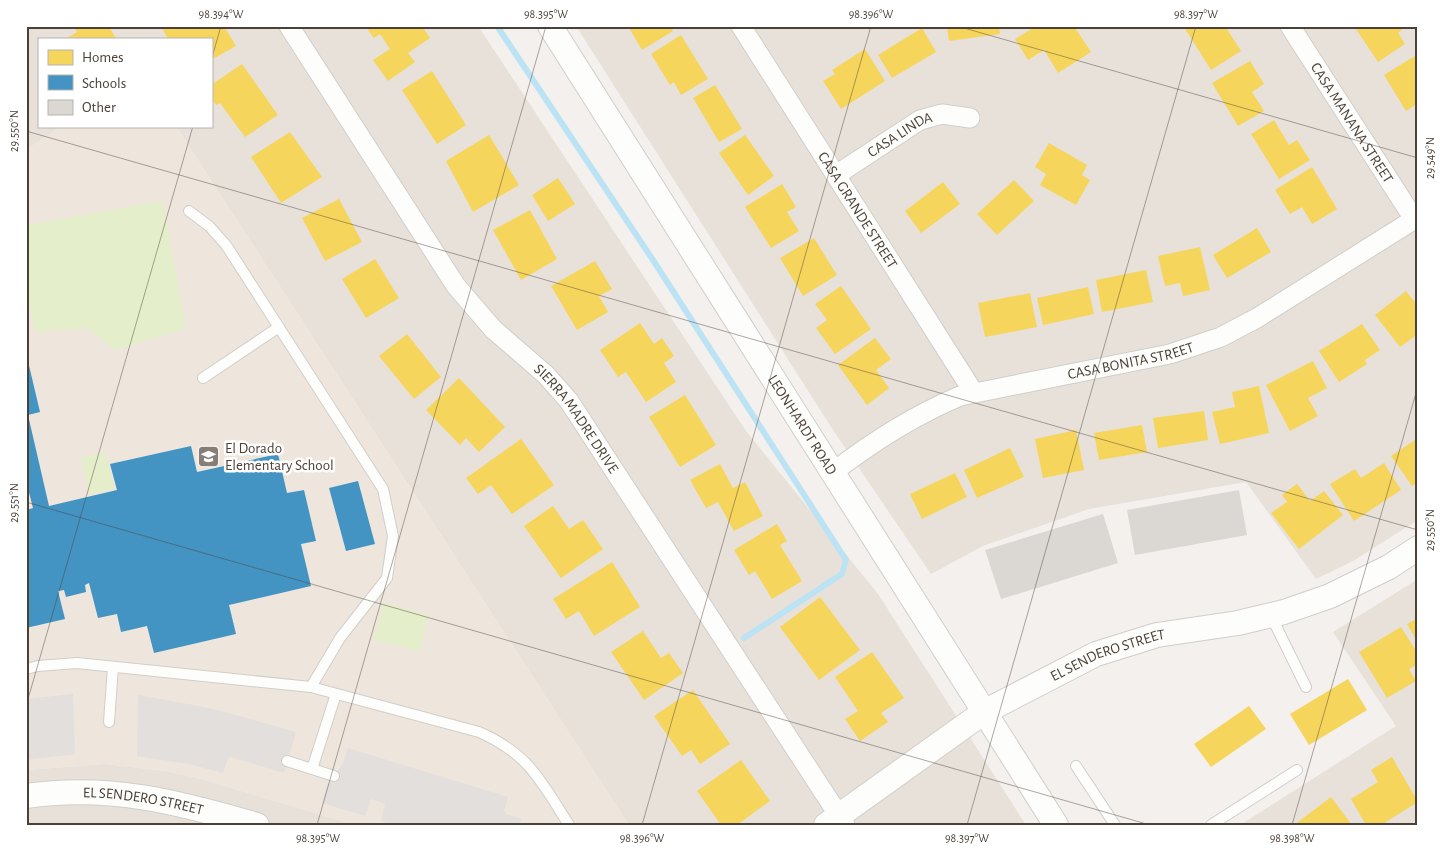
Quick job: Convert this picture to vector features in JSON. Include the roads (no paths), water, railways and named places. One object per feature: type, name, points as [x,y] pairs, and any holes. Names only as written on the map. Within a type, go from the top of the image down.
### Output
[{"type":"street","name":"SIERRA MADRE DRIVE","points":[[289,26],[456,286],[493,329],[546,375],[569,401],[837,822]]},
{"type":"street","name":"LEONHARDT ROAD","points":[[550,26],[1056,825]]},
{"type":"street","name":"CASA GRANDE STREET","points":[[741,26],[974,392]]},
{"type":"street","name":"CASA MANANA STREET","points":[[1290,26],[1416,218]]},
{"type":"street","name":"CASA LINDA","points":[[836,175],[920,120],[942,114],[970,118]]},
{"type":"street","name":"CASA BONITA STREET","points":[[832,473],[872,442],[931,408],[974,392],[1170,354],[1220,337],[1257,318],[1416,218]]},
{"type":"street","name":"EL SENDERO STREET","points":[[837,822],[984,712],[1096,654],[1126,643],[1157,635],[1271,616],[1330,596],[1389,567],[1418,548]]},
{"type":"street","name":"EL SENDERO STREET","points":[[26,796],[84,791],[117,793],[186,804],[256,825]]},
{"type":"lane","points":[[189,211],[209,226],[226,244],[383,489],[393,536],[387,578],[340,638],[312,687]]},
{"type":"lane","points":[[203,378],[279,327]]},
{"type":"lane","points":[[1271,616],[1306,687]]},
{"type":"lane","points":[[26,669],[38,666],[77,663],[312,687],[479,732],[501,742],[521,756],[536,772],[569,825]]},
{"type":"lane","points":[[109,722],[113,668]]},
{"type":"lane","points":[[312,769],[336,694]]},
{"type":"lane","points":[[287,761],[334,776]]},
{"type":"lane","points":[[1076,766],[1115,825]]},
{"type":"lane","points":[[1211,825],[1297,770]]},
{"type":"waterway","points":[[497,26],[653,260],[846,560],[842,574],[744,638]]},
{"type":"place","name":"El Dorado Elementary School","points":[[209,457]]}]
